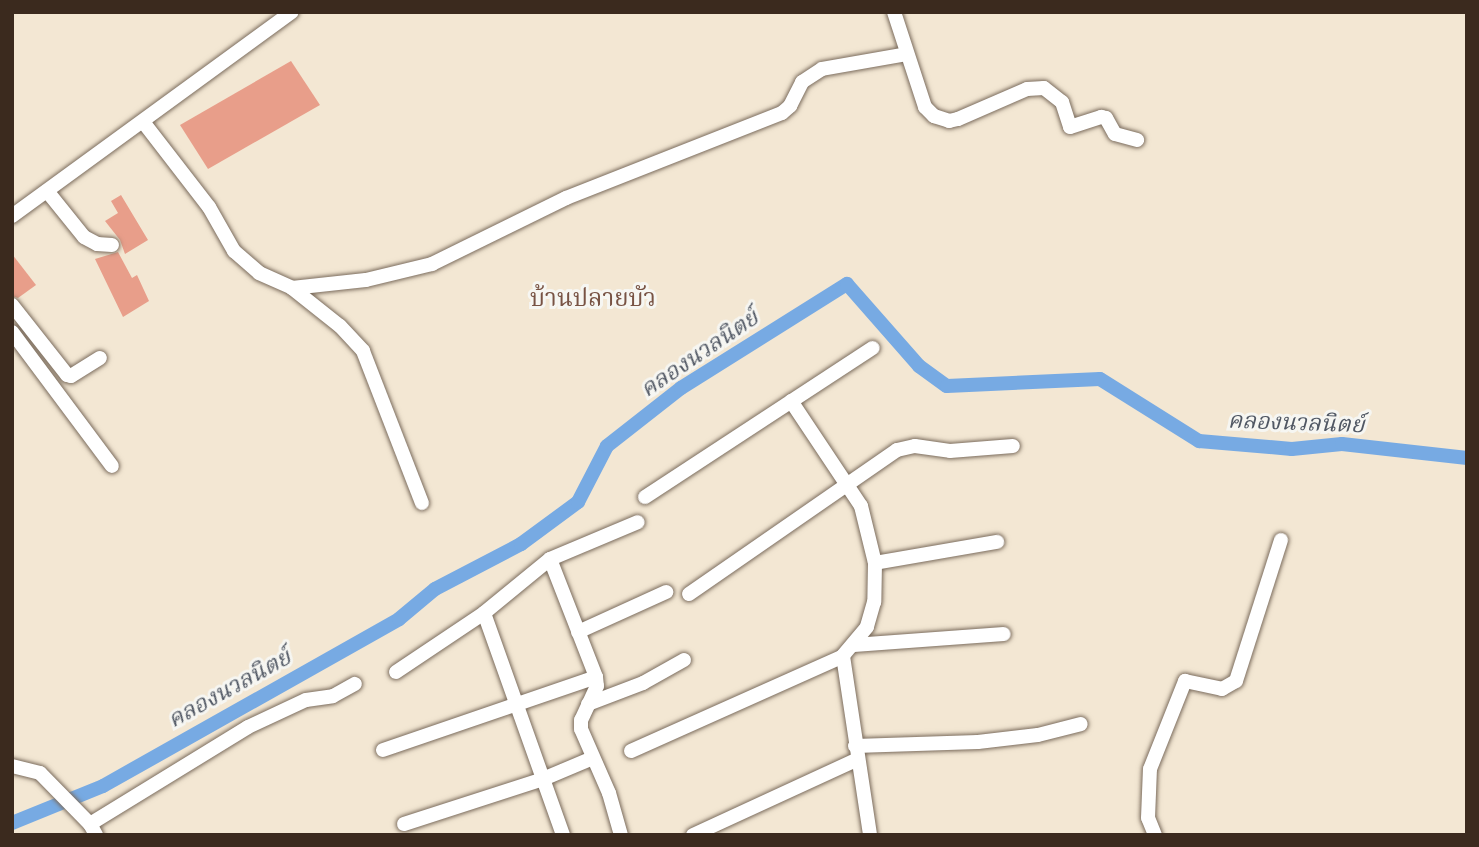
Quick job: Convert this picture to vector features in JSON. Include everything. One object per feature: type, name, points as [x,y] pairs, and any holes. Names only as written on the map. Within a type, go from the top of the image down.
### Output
[{"type":"street","points":[[12,216],[144,123],[292,12]]},
{"type":"street","points":[[894,12],[925,107],[934,116],[949,121],[958,119],[1027,89],[1044,88],[1062,102],[1070,127],[1101,117],[1106,118],[1115,134],[1137,139]]},
{"type":"street","points":[[292,288],[366,280],[441,260],[566,198],[782,113],[790,106],[802,82],[822,69],[907,54]]},
{"type":"street","points":[[144,123],[209,207],[233,251],[259,273],[292,288],[340,326],[363,351],[422,503]]},
{"type":"street","points":[[47,191],[84,237],[97,244],[112,245]]},
{"type":"street","points":[[12,305],[67,375],[71,376],[100,358]]},
{"type":"street","points":[[12,332],[112,466]]},
{"type":"street","points":[[645,497],[873,348]]},
{"type":"street","points":[[631,751],[844,656],[867,627],[874,602],[875,563],[865,518],[847,483],[791,401]]},
{"type":"street","points":[[689,594],[897,450],[915,446],[950,451],[1013,446]]},
{"type":"street","points":[[396,672],[484,613],[550,559],[638,522]]},
{"type":"street","points":[[1155,835],[1148,818],[1150,769],[1185,681],[1222,690],[1236,681],[1281,540]]},
{"type":"street","points":[[875,563],[997,542]]},
{"type":"street","points":[[550,559],[596,677],[597,686],[581,720],[580,729],[621,835]]},
{"type":"street","points":[[578,632],[666,592]]},
{"type":"street","points":[[484,613],[563,835]]},
{"type":"street","points":[[854,645],[1004,634]]},
{"type":"street","points":[[844,656],[870,835]]},
{"type":"street","points":[[588,704],[643,683],[684,660]]},
{"type":"street","points":[[383,750],[596,677]]},
{"type":"street","points":[[12,766],[38,772],[89,824],[248,727],[306,699],[333,696],[355,684]]},
{"type":"street","points":[[693,835],[856,753],[1038,735],[1081,724]]},
{"type":"street","points":[[404,824],[543,779],[593,758]]},
{"type":"building","points":[[291,61],[320,105],[208,169],[180,125]]},
{"type":"building","points":[[121,195],[148,240],[125,254],[120,240],[105,221],[118,213],[111,201]]},
{"type":"building","points":[[118,252],[132,278],[137,275],[149,301],[123,317],[95,259]]},
{"type":"building","points":[[12,254],[36,285],[18,298],[12,296]]},
{"type":"waterway","name":"คลองนวลนิตย์","points":[[12,823],[103,786],[399,619],[435,589],[521,544],[578,502],[607,446],[681,388],[847,284],[919,366],[947,386],[1100,379],[1199,441],[1292,449],[1342,444],[1467,458]]},
{"type":"district","name":"บ้านปลายบัว","points":[[593,298]]}]
